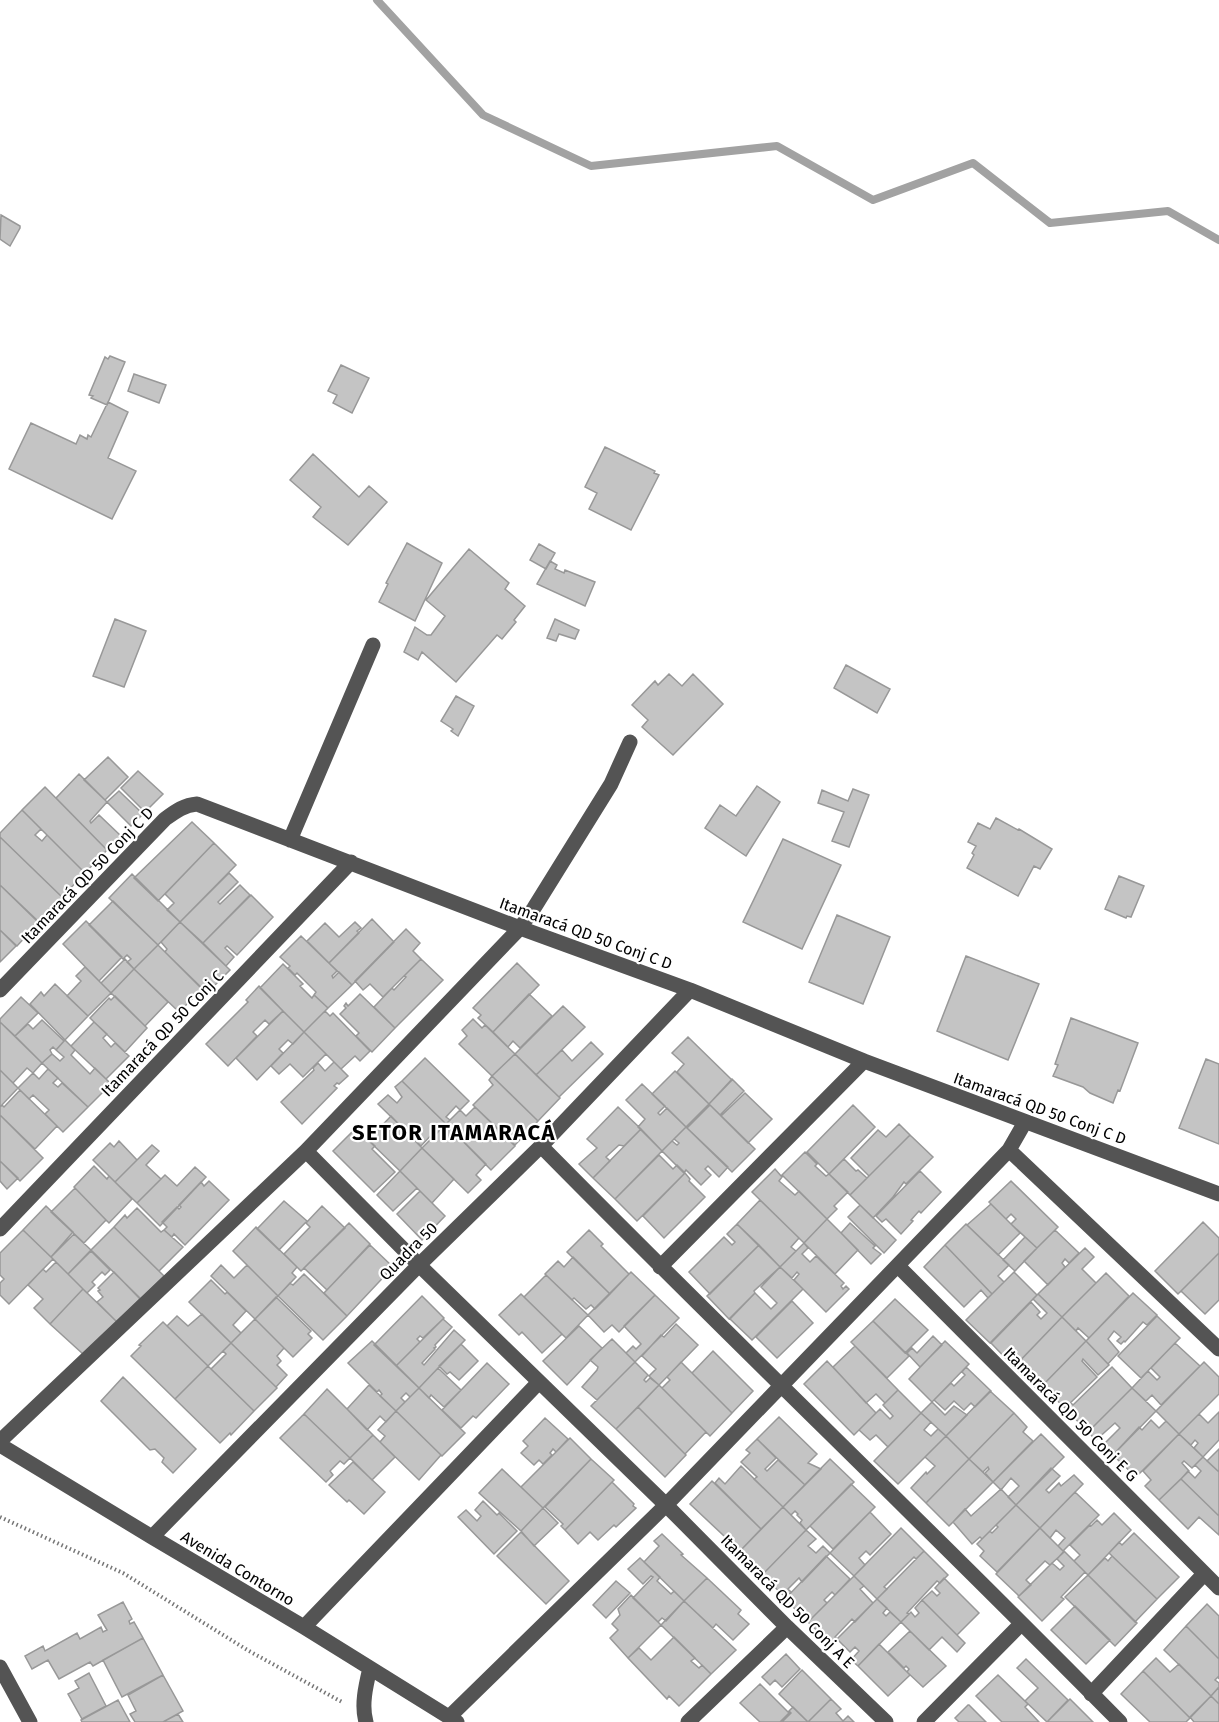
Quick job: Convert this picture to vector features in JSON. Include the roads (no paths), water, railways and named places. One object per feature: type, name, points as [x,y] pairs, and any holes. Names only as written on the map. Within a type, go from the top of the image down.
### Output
[{"type":"street","points":[[290,840],[373,645]]},
{"type":"street","points":[[0,1443],[306,1151],[520,928],[610,784],[630,742]]},
{"type":"street","name":"Itamaracá QD 50 Conj C D","points":[[0,990],[165,819],[180,808],[197,804],[520,928],[690,990],[864,1061],[1219,1194]]},
{"type":"street","name":"Itamaracá QD 50 Conj C","points":[[0,1229],[351,862]]},
{"type":"street","name":"Quadra 50","points":[[152,1537],[419,1265],[541,1146],[690,990]]},
{"type":"street","points":[[660,1267],[864,1061]]},
{"type":"street","points":[[453,1719],[666,1505],[898,1266],[1009,1150],[1025,1122]]},
{"type":"street","points":[[541,1146],[1119,1722]]},
{"type":"street","points":[[1009,1150],[1219,1349]]},
{"type":"street","name":"Itamaracá QD 50 Conj A E","points":[[306,1151],[419,1265],[886,1722]]},
{"type":"street","name":"Itamaracá QD 50 Conj E G","points":[[898,1266],[1219,1588]]},
{"type":"street","points":[[304,1628],[539,1382]]},
{"type":"street","name":"Avenida Contorno","points":[[0,1443],[453,1719]]},
{"type":"street","points":[[1091,1694],[1204,1574]]},
{"type":"street","points":[[924,1722],[1021,1624]]},
{"type":"street","points":[[688,1722],[787,1627]]},
{"type":"street","points":[[0,1666],[30,1722]]},
{"type":"street","points":[[365,1718],[364,1696],[370,1668]]},
{"type":"waterway","points":[[377,0],[483,115],[591,166],[777,146],[873,200],[973,163],[1050,223],[1168,211],[1219,240]]},
{"type":"district","name":"SETOR ITAMARACÁ","points":[[454,1132]]}]
